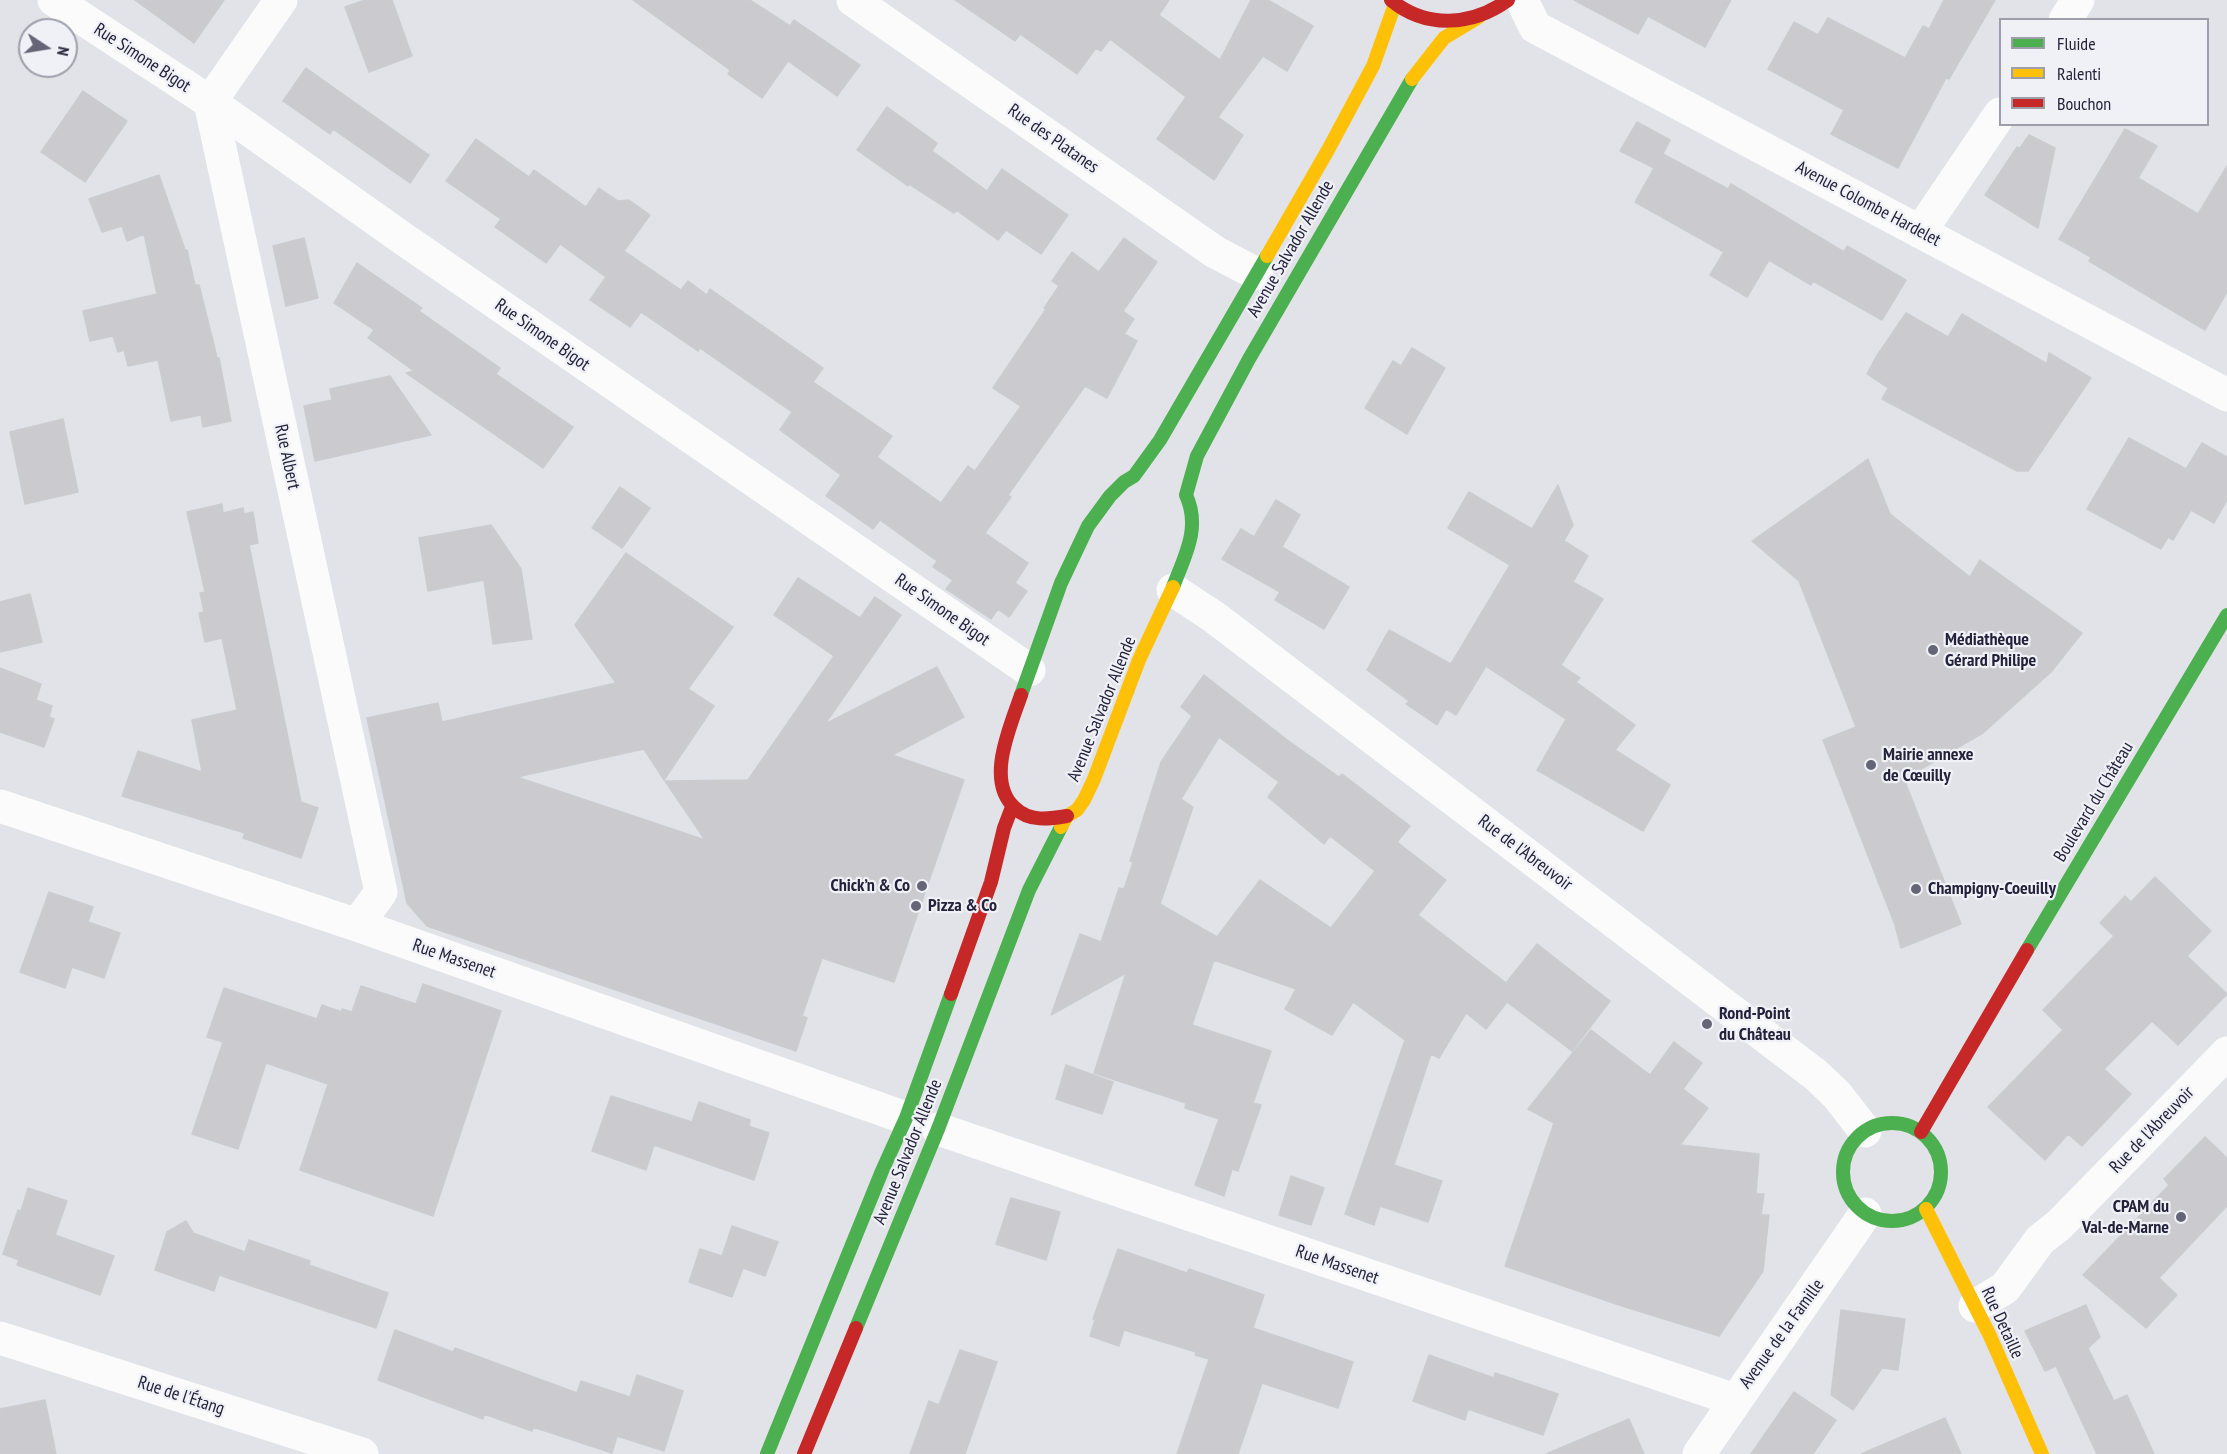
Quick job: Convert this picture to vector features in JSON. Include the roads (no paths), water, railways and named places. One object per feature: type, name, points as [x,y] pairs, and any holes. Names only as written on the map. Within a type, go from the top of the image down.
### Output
[{"type":"main road","name":"Avenue Salvador Allende","points":[[804,1454],[938,1129],[1029,890],[1067,816],[1077,810],[1084,800],[1139,660],[1173,590],[1192,538],[1192,508],[1186,495],[1197,456],[1249,359],[1406,86],[1444,38],[1500,7],[1508,0]]},
{"type":"main road","name":"Avenue Salvador Allende","points":[[767,1454],[906,1118],[991,882],[1004,828],[1012,807],[1003,794],[1000,783],[1001,765],[1029,670],[1061,583],[1088,526],[1110,496],[1134,476],[1161,440],[1328,150],[1373,66],[1393,2]]},
{"type":"main road","points":[[1393,2],[1421,18],[1450,22],[1479,17]]},
{"type":"main road","points":[[1134,476],[1155,473]]},
{"type":"main road","points":[[1171,481],[1186,495]]},
{"type":"main road","name":"Boulevard du Château","points":[[1921,1132],[1972,1042],[2227,615]]},
{"type":"main road","points":[[1012,807],[1021,814],[1045,820],[1067,816]]},
{"type":"main road","points":[[1883,1124],[1903,1124],[1921,1132],[1936,1150],[1941,1172],[1937,1192],[1926,1209],[1907,1220],[1886,1222],[1865,1214],[1851,1201],[1843,1183],[1843,1163],[1851,1145],[1865,1131],[1883,1124]]},
{"type":"main road","name":"Rue Detaille","points":[[1926,1209],[1975,1306],[2042,1454]]},
{"type":"street","name":"Rue Simone Bigot","points":[[54,0],[210,102],[405,240],[1029,670]]},
{"type":"street","points":[[210,102],[281,0]]},
{"type":"street","name":"Rue des Platanes","points":[[853,0],[1215,252],[1257,274]]},
{"type":"street","name":"Avenue Colombe Hardelet","points":[[1522,0],[1535,27],[2227,395]]},
{"type":"street","points":[[2066,18],[2078,0]]},
{"type":"street","name":"Rue Albert","points":[[210,102],[381,892],[357,925]]},
{"type":"street","points":[[1920,232],[1999,117]]},
{"type":"street","name":"Rue de l'Abreuvoir","points":[[1173,590],[1214,617],[1794,1058],[1837,1095],[1865,1131]]},
{"type":"street","name":"Rue Massenet","points":[[0,806],[357,925],[906,1118]]},
{"type":"street","name":"Rue de l'Abreuvoir","points":[[1975,1306],[2005,1288],[2040,1240],[2060,1226],[2227,1053]]},
{"type":"street","name":"Rue Massenet","points":[[938,1129],[1735,1400]]},
{"type":"street","name":"Avenue de la Famille","points":[[1699,1454],[1865,1214]]},
{"type":"street","name":"Rue de l'Étang","points":[[0,1338],[362,1454]]},
{"type":"place","name":"Médiathèque Gérard Philipe","points":[[1933,650]]},
{"type":"place","name":"Mairie annexe de Cœuilly","points":[[1871,765]]},
{"type":"place","name":"Chick’n & Co","points":[[922,886]]},
{"type":"place","name":"Champigny-Coeuilly","points":[[1916,889]]},
{"type":"place","name":"Pizza & Co","points":[[916,906]]},
{"type":"place","name":"Rond-Point du Château","points":[[1707,1024]]},
{"type":"place","name":"CPAM du Val-de-Marne","points":[[2181,1217]]}]
